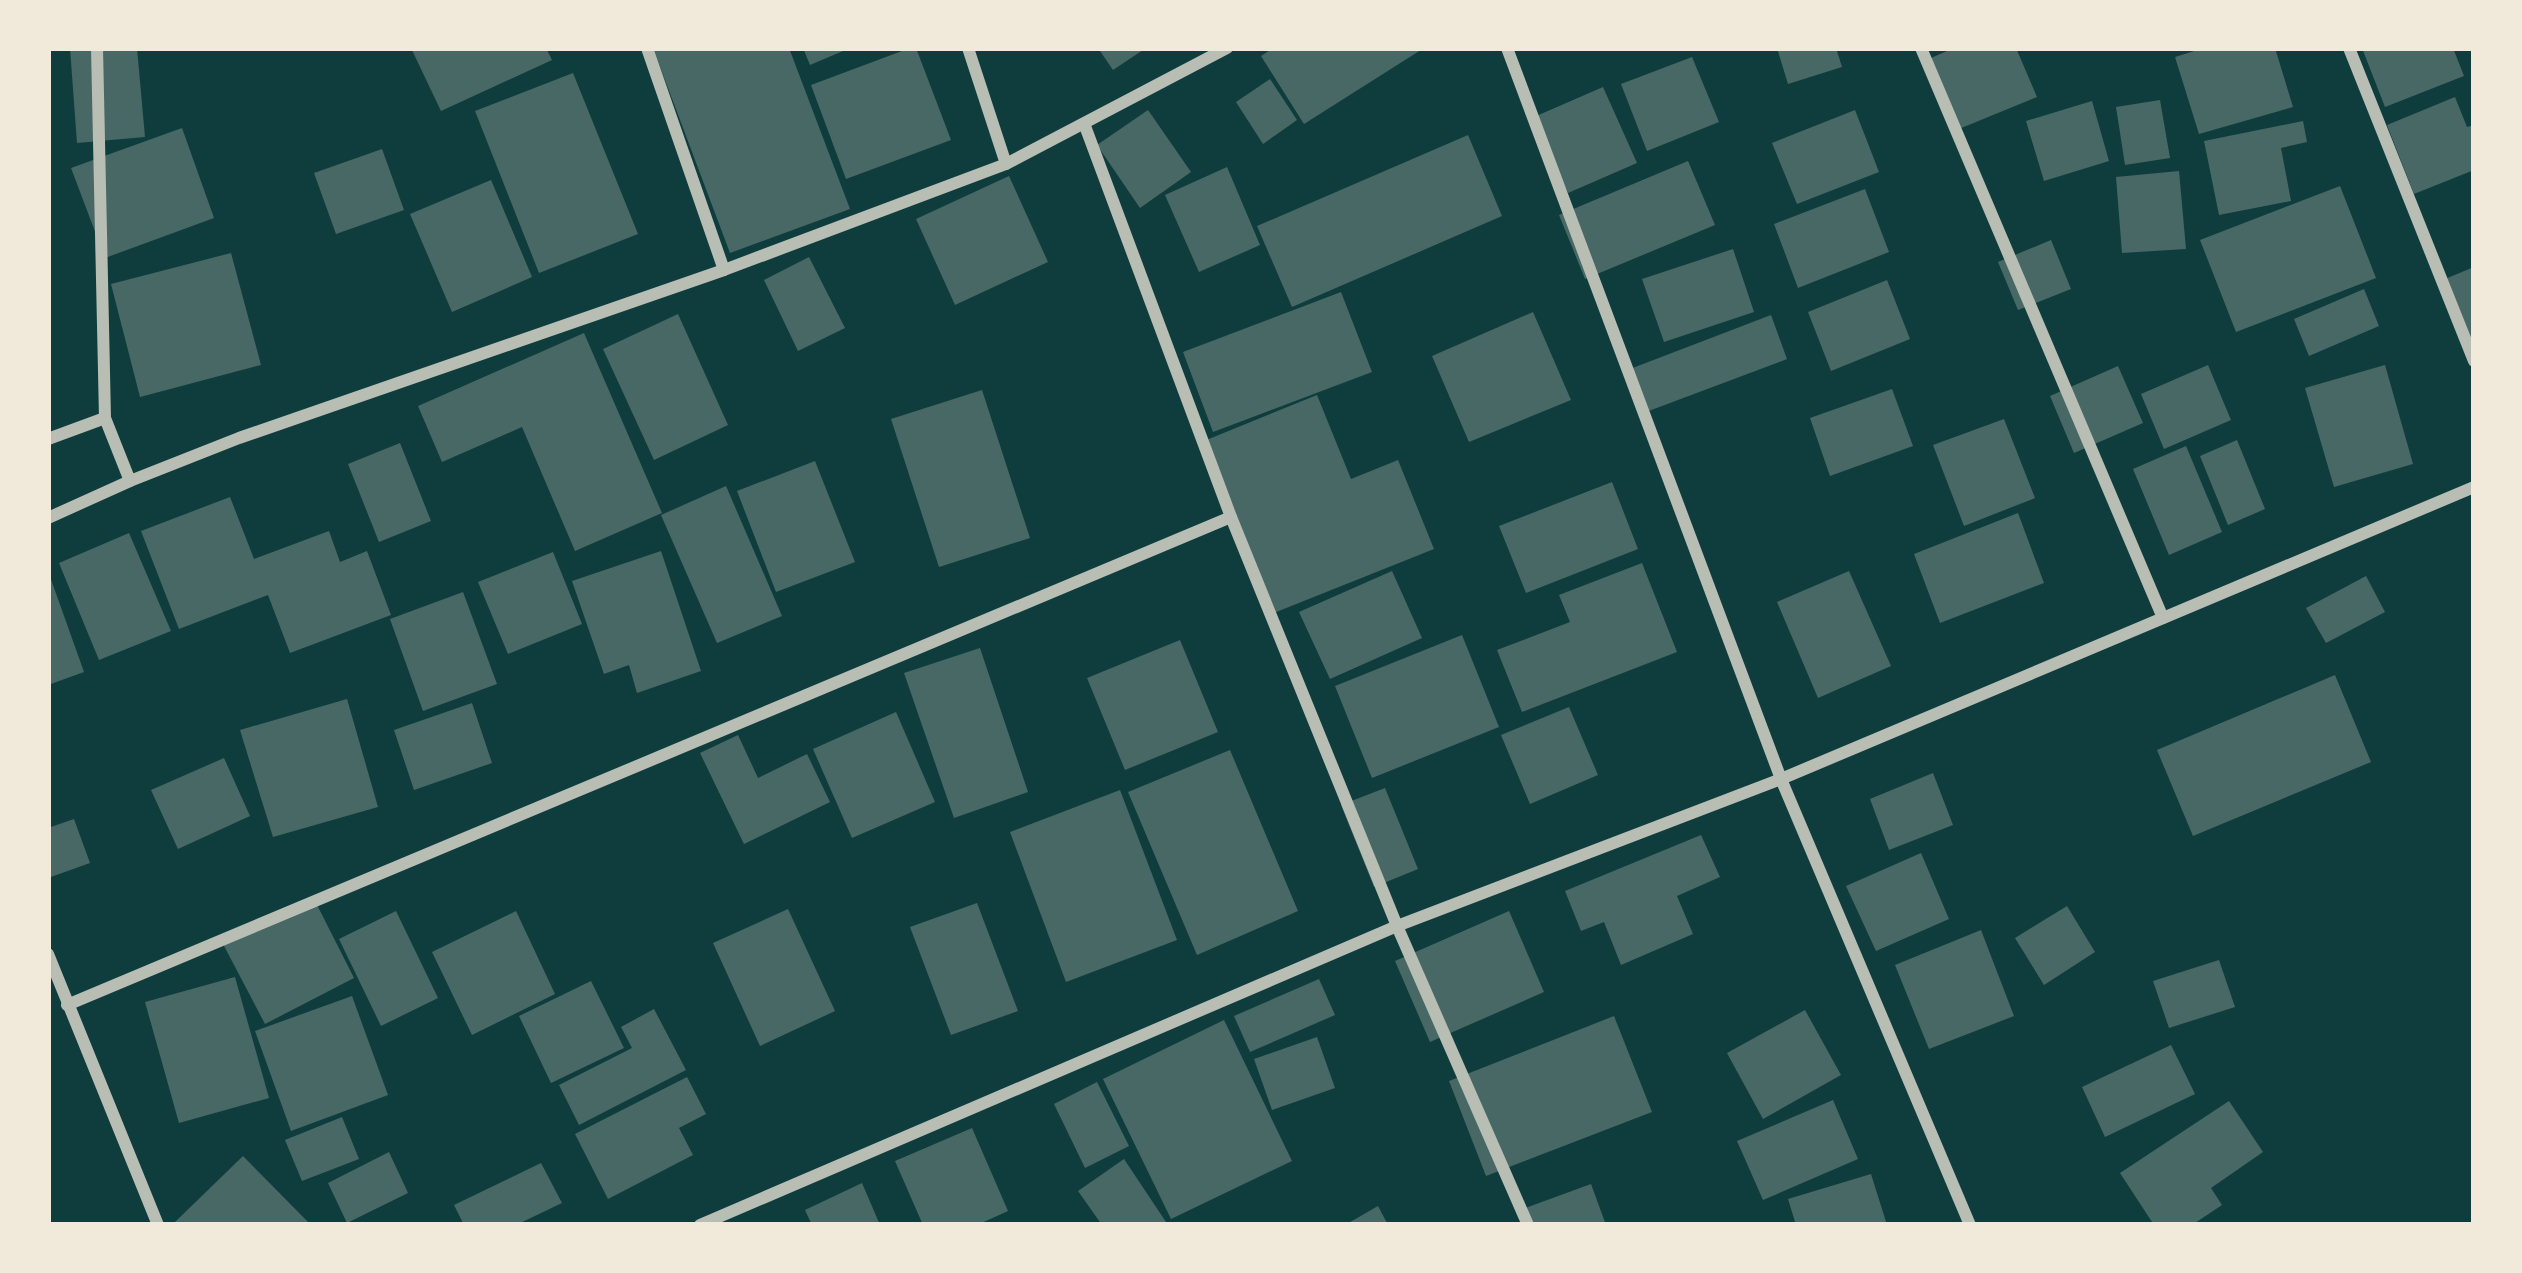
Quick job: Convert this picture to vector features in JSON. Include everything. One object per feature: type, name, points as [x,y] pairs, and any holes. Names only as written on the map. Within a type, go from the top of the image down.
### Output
[{"type":"street","points":[[97,48],[105,418],[130,481]]},
{"type":"street","points":[[647,48],[724,270]]},
{"type":"street","points":[[968,48],[1006,164]]},
{"type":"street","points":[[48,518],[239,438],[724,270],[1006,164],[1227,48]]},
{"type":"street","points":[[1507,48],[1781,778],[1970,1225]]},
{"type":"street","points":[[1921,48],[2163,618]]},
{"type":"street","points":[[2349,48],[2474,361]]},
{"type":"street","points":[[1085,126],[1231,517],[1397,926],[1528,1225]]},
{"type":"street","points":[[48,439],[105,418]]},
{"type":"street","points":[[700,1225],[1397,926],[1781,778],[2474,487]]},
{"type":"street","points":[[67,1005],[1231,517]]},
{"type":"street","points":[[48,954],[158,1225]]},
{"type":"building","points":[[70,48],[137,48],[145,137],[77,143]]},
{"type":"building","points":[[411,48],[546,48],[552,60],[441,111]]},
{"type":"building","points":[[653,48],[789,48],[850,209],[730,253]]},
{"type":"building","points":[[803,48],[850,48],[810,65]]},
{"type":"building","points":[[916,48],[951,140],[846,179],[811,85]]},
{"type":"building","points":[[1098,48],[1146,48],[1113,70]]},
{"type":"building","points":[[1273,48],[1424,48],[1304,124],[1261,56]]},
{"type":"building","points":[[1777,48],[1836,48],[1842,67],[1788,84]]},
{"type":"building","points":[[1954,48],[2016,48],[2037,97],[1954,131],[1924,61]]},
{"type":"building","points":[[2204,48],[2275,48],[2293,107],[2199,134],[2175,57]]},
{"type":"building","points":[[2362,48],[2453,48],[2464,76],[2385,107]]},
{"type":"building","points":[[1692,57],[1719,122],[1647,151],[1621,84]]},
{"type":"building","points":[[573,73],[638,234],[539,273],[475,111]]},
{"type":"building","points":[[1270,79],[1297,120],[1263,144],[1236,102]]},
{"type":"building","points":[[1603,87],[1637,163],[1568,193],[1534,117]]},
{"type":"building","points":[[2455,97],[2467,127],[2474,125],[2474,170],[2414,194],[2387,125]]},
{"type":"building","points":[[2160,100],[2170,158],[2125,165],[2116,107]]},
{"type":"building","points":[[2092,101],[2109,161],[2044,181],[2026,121]]},
{"type":"building","points":[[1148,110],[1191,172],[1140,208],[1097,145]]},
{"type":"building","points":[[1855,110],[1879,172],[1797,204],[1772,143]]},
{"type":"building","points":[[2303,121],[2307,142],[2281,148],[2291,201],[2219,215],[2204,141]]},
{"type":"building","points":[[182,128],[214,218],[105,258],[71,168]]},
{"type":"building","points":[[1468,135],[1502,216],[1292,307],[1257,226]]},
{"type":"building","points":[[382,149],[404,210],[336,234],[314,173]]},
{"type":"building","points":[[1688,161],[1715,225],[1585,279],[1559,215]]},
{"type":"building","points":[[1227,167],[1260,245],[1199,272],[1165,195]]},
{"type":"building","points":[[2179,171],[2186,249],[2122,253],[2116,177]]},
{"type":"building","points":[[1009,176],[1048,262],[955,305],[916,219]]},
{"type":"building","points":[[491,180],[532,277],[452,312],[410,214]]},
{"type":"building","points":[[2340,186],[2376,278],[2236,332],[2200,240]]},
{"type":"building","points":[[1865,189],[1889,252],[1798,288],[1774,224]]},
{"type":"building","points":[[2051,240],[2071,289],[2018,310],[1998,262]]},
{"type":"building","points":[[1733,249],[1754,312],[1664,342],[1642,279]]},
{"type":"building","points":[[231,253],[261,365],[140,397],[111,284]]},
{"type":"building","points":[[809,257],[845,328],[798,351],[764,280]]},
{"type":"building","points":[[2474,267],[2474,347],[2445,279]]},
{"type":"building","points":[[1887,280],[1910,339],[1831,371],[1808,312]]},
{"type":"building","points":[[2364,289],[2379,326],[2309,356],[2294,319]]},
{"type":"building","points":[[1341,292],[1372,372],[1213,432],[1183,352]]},
{"type":"building","points":[[1533,312],[1571,400],[1469,442],[1432,356]]},
{"type":"building","points":[[678,314],[728,425],[654,460],[603,349]]},
{"type":"building","points":[[1771,315],[1787,359],[1646,412],[1630,369]]},
{"type":"building","points":[[584,333],[662,513],[575,551],[522,427],[442,462],[418,406]]},
{"type":"building","points":[[2208,365],[2231,420],[2164,449],[2141,394]]},
{"type":"building","points":[[2385,365],[2413,464],[2334,487],[2305,388]]},
{"type":"building","points":[[2118,366],[2143,423],[2074,453],[2050,396]]},
{"type":"building","points":[[1892,389],[1913,446],[1830,476],[1810,418]]},
{"type":"building","points":[[982,390],[1030,538],[939,567],[891,419]]},
{"type":"building","points":[[1317,395],[1351,479],[1398,460],[1434,549],[1269,615],[1199,443]]},
{"type":"building","points":[[2004,419],[2035,498],[1964,526],[1933,445]]},
{"type":"building","points":[[2237,440],[2265,509],[2228,525],[2200,456]]},
{"type":"building","points":[[400,443],[431,521],[379,542],[348,464]]},
{"type":"building","points":[[2186,446],[2222,532],[2169,555],[2133,469]]},
{"type":"building","points":[[815,461],[855,562],[776,592],[737,491]]},
{"type":"building","points":[[1612,482],[1638,549],[1526,593],[1499,526]]},
{"type":"building","points":[[726,486],[782,616],[717,643],[661,515]]},
{"type":"building","points":[[230,497],[254,559],[329,531],[340,562],[367,551],[391,615],[290,653],[268,595],[179,629],[141,531]]},
{"type":"building","points":[[2018,513],[2044,583],[1940,623],[1914,554]]},
{"type":"building","points":[[129,533],[171,631],[99,660],[59,563]]},
{"type":"building","points":[[661,551],[701,671],[637,693],[629,665],[604,674],[572,581]]},
{"type":"building","points":[[553,552],[582,624],[508,654],[478,582]]},
{"type":"building","points":[[1642,563],[1677,652],[1522,712],[1497,650],[1570,622],[1559,595]]},
{"type":"building","points":[[48,571],[84,672],[48,685]]},
{"type":"building","points":[[1392,571],[1422,638],[1330,679],[1299,612]]},
{"type":"building","points":[[1849,571],[1891,666],[1818,698],[1777,602]]},
{"type":"building","points":[[2366,576],[2385,612],[2326,643],[2306,608]]},
{"type":"building","points":[[463,592],[497,684],[423,711],[390,619]]},
{"type":"building","points":[[1462,635],[1499,727],[1372,778],[1335,686]]},
{"type":"building","points":[[1180,640],[1218,732],[1125,770],[1087,678]]},
{"type":"building","points":[[980,648],[1028,792],[954,818],[904,673]]},
{"type":"building","points":[[2335,675],[2371,762],[2193,836],[2157,750]]},
{"type":"building","points":[[347,699],[378,807],[273,837],[240,730]]},
{"type":"building","points":[[472,703],[492,763],[414,790],[394,730]]},
{"type":"building","points":[[1569,707],[1598,775],[1530,804],[1501,735]]},
{"type":"building","points":[[896,712],[935,802],[852,838],[813,749]]},
{"type":"building","points":[[738,735],[758,778],[807,754],[830,802],[744,844],[700,753]]},
{"type":"building","points":[[1230,750],[1298,911],[1197,955],[1128,792]]},
{"type":"building","points":[[224,758],[250,816],[178,849],[151,790]]},
{"type":"building","points":[[1933,773],[1953,825],[1889,850],[1870,799]]},
{"type":"building","points":[[1385,788],[1418,869],[1374,887],[1341,805]]},
{"type":"building","points":[[1120,790],[1177,940],[1066,982],[1010,832]]},
{"type":"building","points":[[74,819],[90,863],[48,878],[48,828]]},
{"type":"building","points":[[1701,835],[1720,877],[1677,896],[1693,934],[1621,965],[1604,922],[1581,931],[1565,891]]},
{"type":"building","points":[[1921,853],[1949,919],[1876,951],[1846,886]]},
{"type":"building","points":[[313,897],[354,978],[265,1024],[223,944]]},
{"type":"building","points":[[977,903],[1018,1011],[951,1035],[910,927]]},
{"type":"building","points":[[2067,906],[2095,952],[2044,985],[2015,938]]},
{"type":"building","points":[[788,909],[835,1011],[760,1046],[713,943]]},
{"type":"building","points":[[396,911],[438,998],[381,1026],[339,939]]},
{"type":"building","points":[[516,911],[555,994],[472,1035],[432,952]]},
{"type":"building","points":[[1509,911],[1544,992],[1430,1042],[1395,961]]},
{"type":"building","points":[[1981,930],[2014,1016],[1929,1049],[1895,965]]},
{"type":"building","points":[[2219,960],[2235,1007],[2169,1028],[2153,981]]},
{"type":"building","points":[[235,977],[269,1098],[179,1123],[145,1002]]},
{"type":"building","points":[[1319,979],[1335,1015],[1250,1052],[1234,1016]]},
{"type":"building","points":[[591,981],[624,1048],[551,1083],[519,1016]]},
{"type":"building","points":[[352,996],[388,1095],[291,1131],[255,1031]]},
{"type":"building","points":[[654,1009],[686,1070],[579,1125],[559,1085],[632,1048],[621,1027]]},
{"type":"building","points":[[1805,1010],[1841,1075],[1763,1119],[1727,1053]]},
{"type":"building","points":[[1614,1016],[1652,1112],[1486,1176],[1449,1081]]},
{"type":"building","points":[[1224,1020],[1292,1161],[1171,1219],[1103,1079]]},
{"type":"building","points":[[1317,1037],[1335,1088],[1272,1110],[1254,1059]]},
{"type":"building","points":[[2171,1045],[2195,1094],[2105,1137],[2082,1087]]},
{"type":"building","points":[[687,1077],[706,1114],[679,1128],[693,1155],[608,1199],[575,1134]]},
{"type":"building","points":[[1097,1082],[1129,1146],[1085,1168],[1054,1104]]},
{"type":"building","points":[[1833,1100],[1858,1159],[1763,1200],[1737,1141]]},
{"type":"building","points":[[2229,1101],[2263,1152],[2211,1188],[2222,1205],[2192,1225],[2154,1225],[2120,1173]]},
{"type":"building","points":[[342,1117],[359,1159],[302,1181],[285,1140]]},
{"type":"building","points":[[972,1128],[1008,1211],[977,1225],[923,1225],[895,1161]]},
{"type":"building","points":[[389,1152],[408,1193],[347,1223],[328,1183]]},
{"type":"building","points":[[243,1156],[311,1225],[175,1222]]},
{"type":"building","points":[[1124,1159],[1168,1225],[1102,1225],[1078,1191]]},
{"type":"building","points":[[541,1163],[562,1203],[516,1225],[464,1225],[454,1205]]},
{"type":"building","points":[[1871,1174],[1887,1225],[1796,1225],[1788,1199]]},
{"type":"building","points":[[862,1183],[880,1225],[812,1225],[805,1210]]},
{"type":"building","points":[[1591,1184],[1606,1225],[1525,1225],[1520,1210]]},
{"type":"building","points":[[1378,1206],[1388,1225],[1345,1225]]}]
